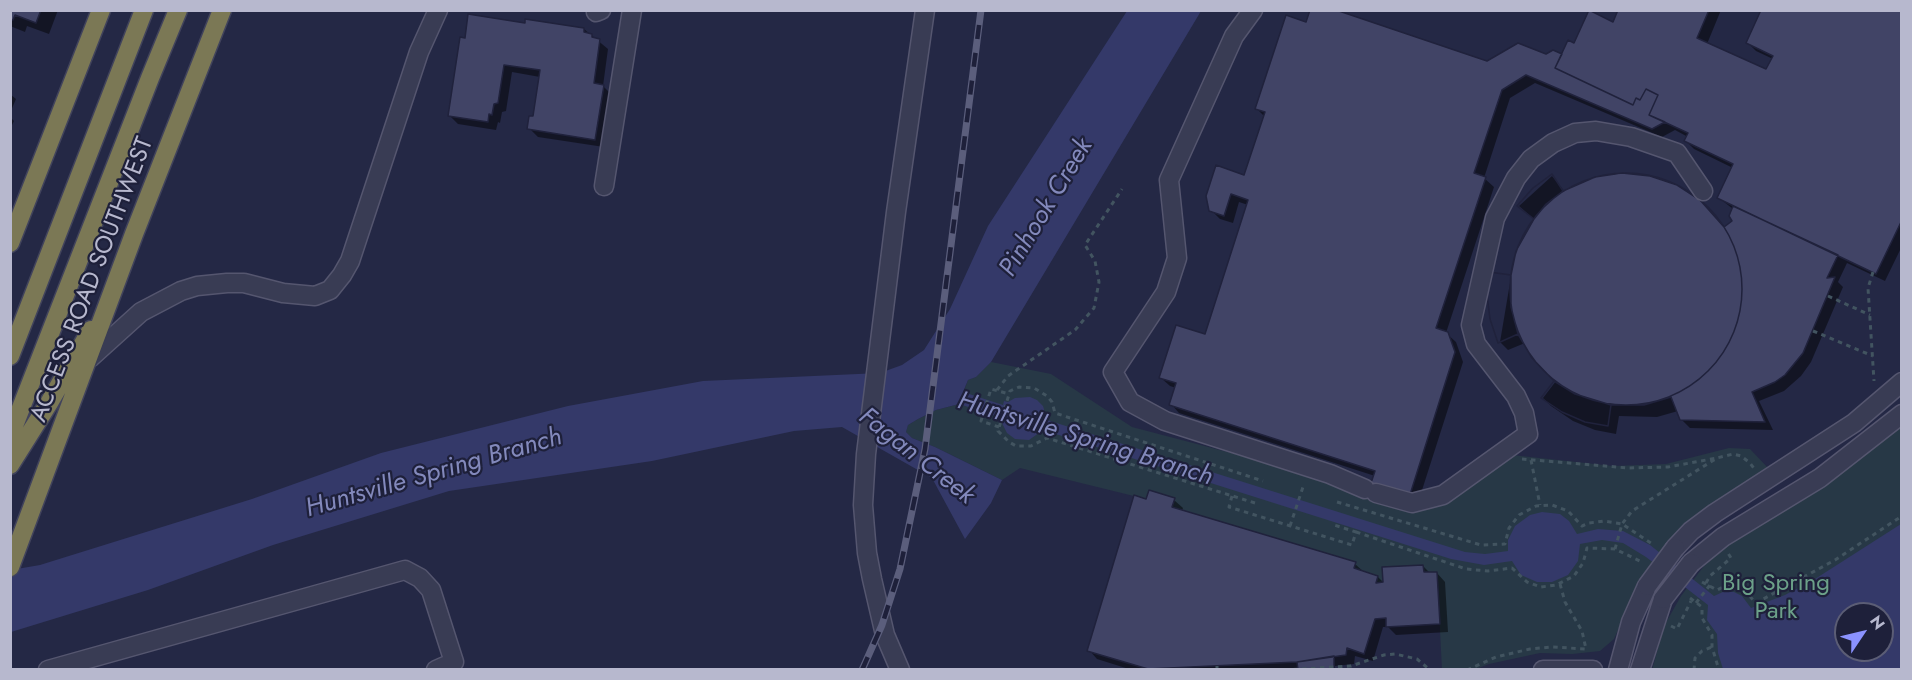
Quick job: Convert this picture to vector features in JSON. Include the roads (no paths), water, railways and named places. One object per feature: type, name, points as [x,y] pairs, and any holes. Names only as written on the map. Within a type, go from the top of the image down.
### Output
[{"type":"highway","points":[[10,243],[101,10]]},
{"type":"highway","points":[[10,356],[144,10]]},
{"type":"highway","points":[[10,436],[178,10]]},
{"type":"highway","name":"ACCESS ROAD SOUTHWEST","points":[[10,567],[222,10]]},
{"type":"highway","points":[[10,465],[49,403],[114,290]]},
{"type":"street","points":[[90,358],[141,312],[181,291],[197,286],[244,284],[283,293],[315,296],[330,290],[350,261],[419,52],[438,10]]},
{"type":"street","points":[[603,186],[632,10]]},
{"type":"street","points":[[899,668],[885,635],[867,553],[863,505],[866,454],[896,212],[925,10]]},
{"type":"street","points":[[1253,10],[1234,36],[1169,180],[1177,258],[1166,292],[1113,372],[1130,402],[1165,421],[1330,474],[1373,496],[1412,503],[1443,495],[1528,434],[1524,412],[1516,396],[1476,344],[1471,325],[1496,218],[1516,178],[1531,159],[1553,143],[1575,133],[1596,131],[1630,137],[1677,153],[1702,191]]},
{"type":"street","points":[[1618,669],[1631,622],[1647,586],[1675,548],[1691,531],[1854,423],[1902,382]]},
{"type":"street","points":[[1640,669],[1663,599],[1691,563],[1723,537],[1820,478],[1902,414]]},
{"type":"street","points":[[48,669],[405,570],[420,578],[432,590],[453,662],[436,669]]},
{"type":"street","points":[[1544,669],[1593,669]]},
{"type":"water","points":[[1127,11],[1201,11],[991,362],[976,377],[968,380],[963,392],[1003,405],[1004,401],[1030,397],[1043,406],[1047,420],[1465,552],[1485,554],[1508,551],[1508,540],[1515,526],[1530,515],[1542,512],[1560,514],[1569,521],[1577,534],[1598,529],[1623,531],[1650,545],[1714,596],[1725,591],[1734,592],[1742,596],[1751,608],[1785,595],[1815,579],[1901,524],[1901,669],[1723,669],[1718,653],[1717,634],[1707,620],[1708,605],[1646,557],[1623,543],[1602,540],[1580,544],[1578,561],[1568,575],[1552,582],[1537,582],[1521,575],[1512,561],[1484,565],[1451,559],[1043,430],[1029,440],[1015,439],[1007,433],[1002,423],[998,422],[999,417],[959,404],[936,410],[918,419],[908,425],[906,432],[912,438],[1002,480],[991,503],[965,539],[932,478],[842,427],[794,431],[652,461],[449,491],[273,545],[148,590],[11,632],[11,570],[40,565],[252,499],[381,453],[568,406],[703,381],[880,373],[902,365],[924,350],[950,309],[988,226]]},
{"type":"railway","points":[[862,670],[882,625],[900,569],[925,449],[981,10]]},
{"type":"water label","name":"Pinhook Creek","points":[[1047,208]]},
{"type":"water label","name":"Huntsville Spring Branch","points":[[1085,440]]},
{"type":"water label","name":"Fagan Creek","points":[[916,457]]},
{"type":"water label","name":"Huntsville Spring Branch","points":[[434,474]]},
{"type":"park label","name":"Big Spring Park","points":[[1776,598]]}]
